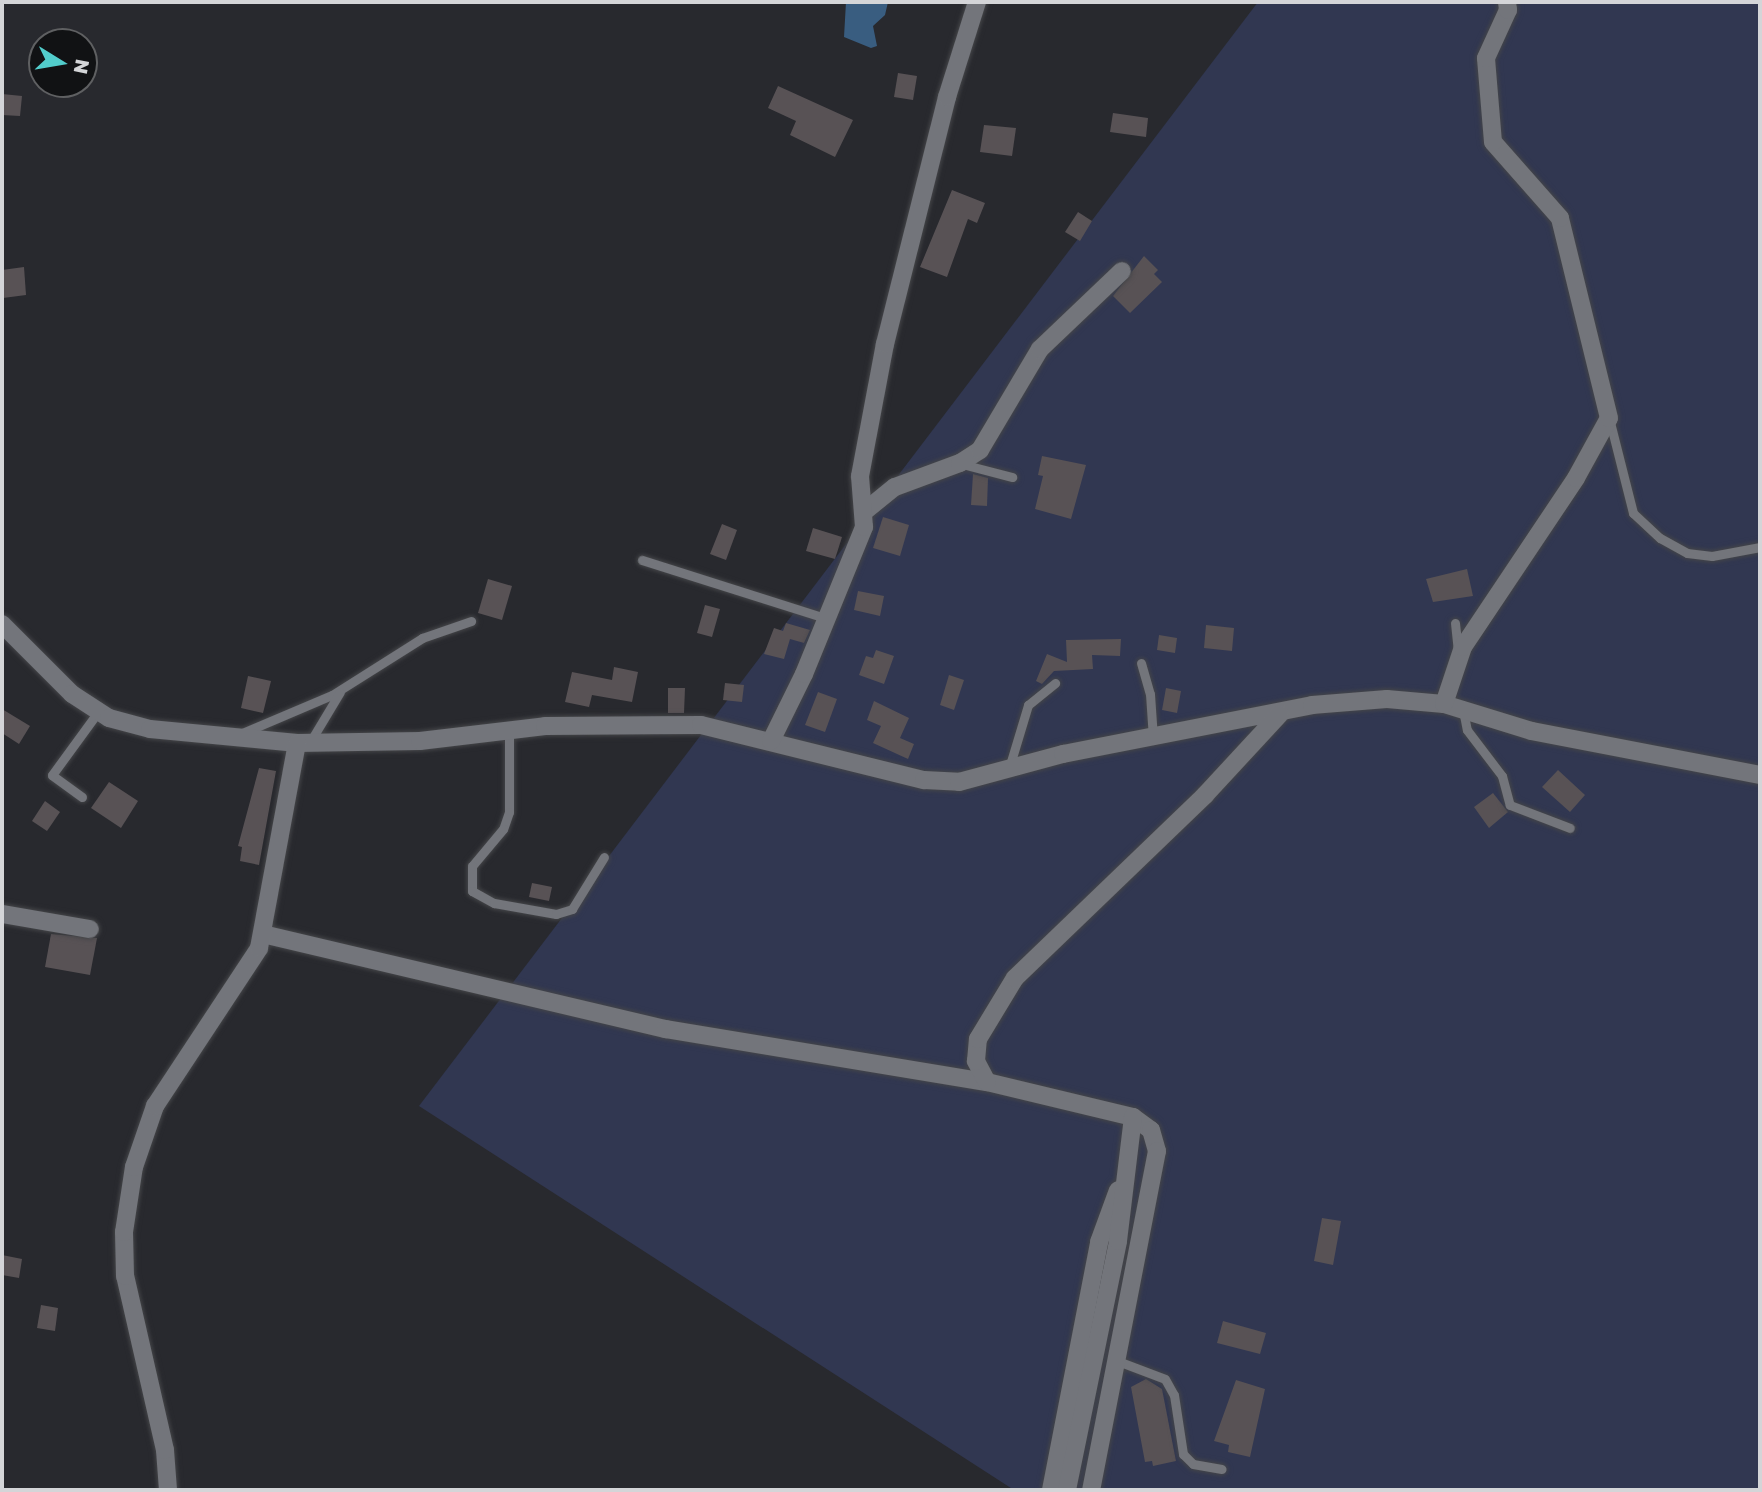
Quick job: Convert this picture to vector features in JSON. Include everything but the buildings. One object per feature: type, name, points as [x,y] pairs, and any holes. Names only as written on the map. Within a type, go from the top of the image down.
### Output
[{"type":"street","points":[[771,741],[828,619],[859,542],[865,511],[860,476],[886,344],[947,97],[977,2]]},
{"type":"street","points":[[1444,704],[1459,655],[1576,478],[1609,418],[1560,218],[1493,142],[1486,58],[1508,10],[1507,2]]},
{"type":"street","points":[[865,511],[883,494],[911,479],[960,463],[989,439],[1040,349],[1122,271]]},
{"type":"street","points":[[2,624],[72,694],[98,712],[150,729],[232,737],[303,743],[420,741],[509,728],[675,724],[771,741],[924,780],[959,782],[1153,738],[1343,700],[1444,704],[1532,731],[1760,775]]},
{"type":"street","points":[[987,1082],[976,1061],[978,1039],[1014,978],[1205,795],[1280,714]]},
{"type":"street","points":[[169,1490],[165,1450],[125,1276],[124,1232],[134,1167],[155,1106],[253,963],[263,934],[303,743]]},
{"type":"street","points":[[2,914],[90,929]]},
{"type":"street","points":[[263,934],[666,1029],[987,1082],[1133,1117],[1152,1130],[1157,1150],[1091,1490]]},
{"type":"street","points":[[1067,1490],[1118,1241],[1122,1181],[1133,1117]]},
{"type":"street","points":[[1051,1490],[1099,1242],[1122,1181]]},
{"type":"lane","points":[[1609,418],[1633,513],[1660,538],[1687,553],[1712,556],[1760,547]]},
{"type":"lane","points":[[960,463],[1012,477]]},
{"type":"lane","points":[[642,560],[828,619]]},
{"type":"lane","points":[[232,737],[341,690],[422,638],[471,621]]},
{"type":"lane","points":[[1455,623],[1459,655]]},
{"type":"lane","points":[[1141,663],[1150,694],[1153,738]]},
{"type":"lane","points":[[1008,769],[1028,705],[1055,683]]},
{"type":"lane","points":[[303,743],[341,690]]},
{"type":"lane","points":[[1463,710],[1467,730],[1498,767],[1510,805],[1570,828]]},
{"type":"lane","points":[[82,797],[52,775],[98,712]]},
{"type":"lane","points":[[509,728],[509,812],[503,829],[472,866],[472,891],[494,903],[556,914],[572,909],[604,858]]},
{"type":"lane","points":[[1115,1360],[1166,1379],[1174,1395],[1183,1454],[1192,1464],[1222,1469]]},
{"type":"shaded area","points":[[846,2],[888,2],[885,15],[873,26],[877,46],[871,48],[844,37]]},
{"type":"shaded area","points":[[1258,2],[1760,2],[1760,1490],[1014,1490],[419,1106]]}]
